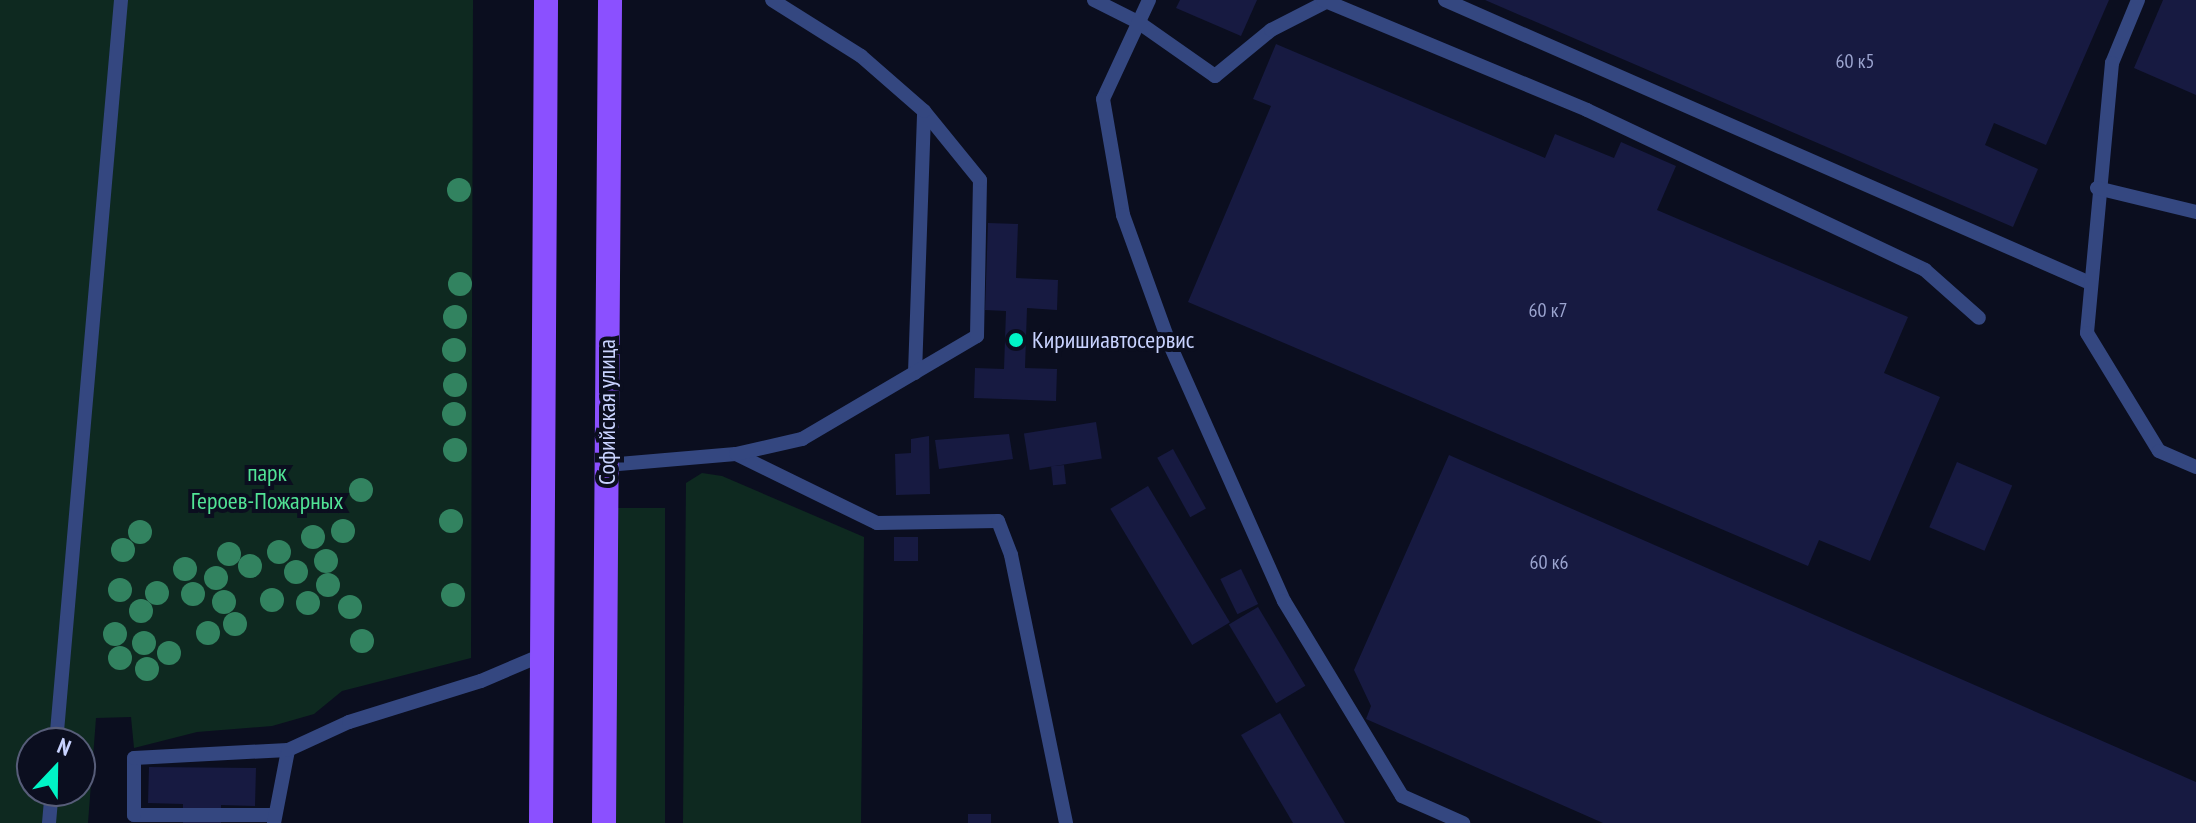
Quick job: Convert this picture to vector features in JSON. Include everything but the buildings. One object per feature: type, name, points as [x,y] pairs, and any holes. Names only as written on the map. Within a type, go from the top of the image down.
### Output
[{"type":"main road","points":[[541,823],[546,0]]},
{"type":"main road","name":"Софийская улица","points":[[604,823],[610,0]]},
{"type":"lane","points":[[57,727],[121,0]]},
{"type":"lane","points":[[607,465],[736,454],[802,439],[977,336],[980,180],[924,111],[861,56],[772,0]]},
{"type":"lane","points":[[1094,0],[1138,22],[1215,76],[1271,30],[1324,1],[1587,110],[1911,263],[1979,318]]},
{"type":"lane","points":[[1149,0],[1103,99],[1123,215],[1170,345],[1284,601],[1402,796],[1463,823]]},
{"type":"lane","points":[[1445,0],[2090,283]]},
{"type":"lane","points":[[2138,0],[2112,63],[2097,188],[2087,333],[2159,451],[2196,467]]},
{"type":"lane","points":[[915,373],[924,111]]},
{"type":"lane","points":[[2097,188],[2196,212]]},
{"type":"lane","points":[[736,454],[877,523],[998,521],[1011,555],[1066,823]]},
{"type":"lane","points":[[288,750],[274,819],[134,815],[134,758],[288,750],[349,722],[481,681],[542,655]]},
{"type":"green space","name":"парк Героев-Пожарных","points":[[0,0],[473,0],[471,658],[342,691],[314,714],[272,726],[197,732],[134,748],[131,717],[96,718],[95,727],[16,727],[16,807],[89,807],[88,823],[0,823]]},
{"type":"green space","points":[[702,473],[722,476],[864,537],[861,823],[683,823],[686,483]]},
{"type":"green space","points":[[614,508],[665,508],[665,823],[614,823]]},
{"type":"place","name":"Киришиавтосервис","points":[[1016,340]]}]
